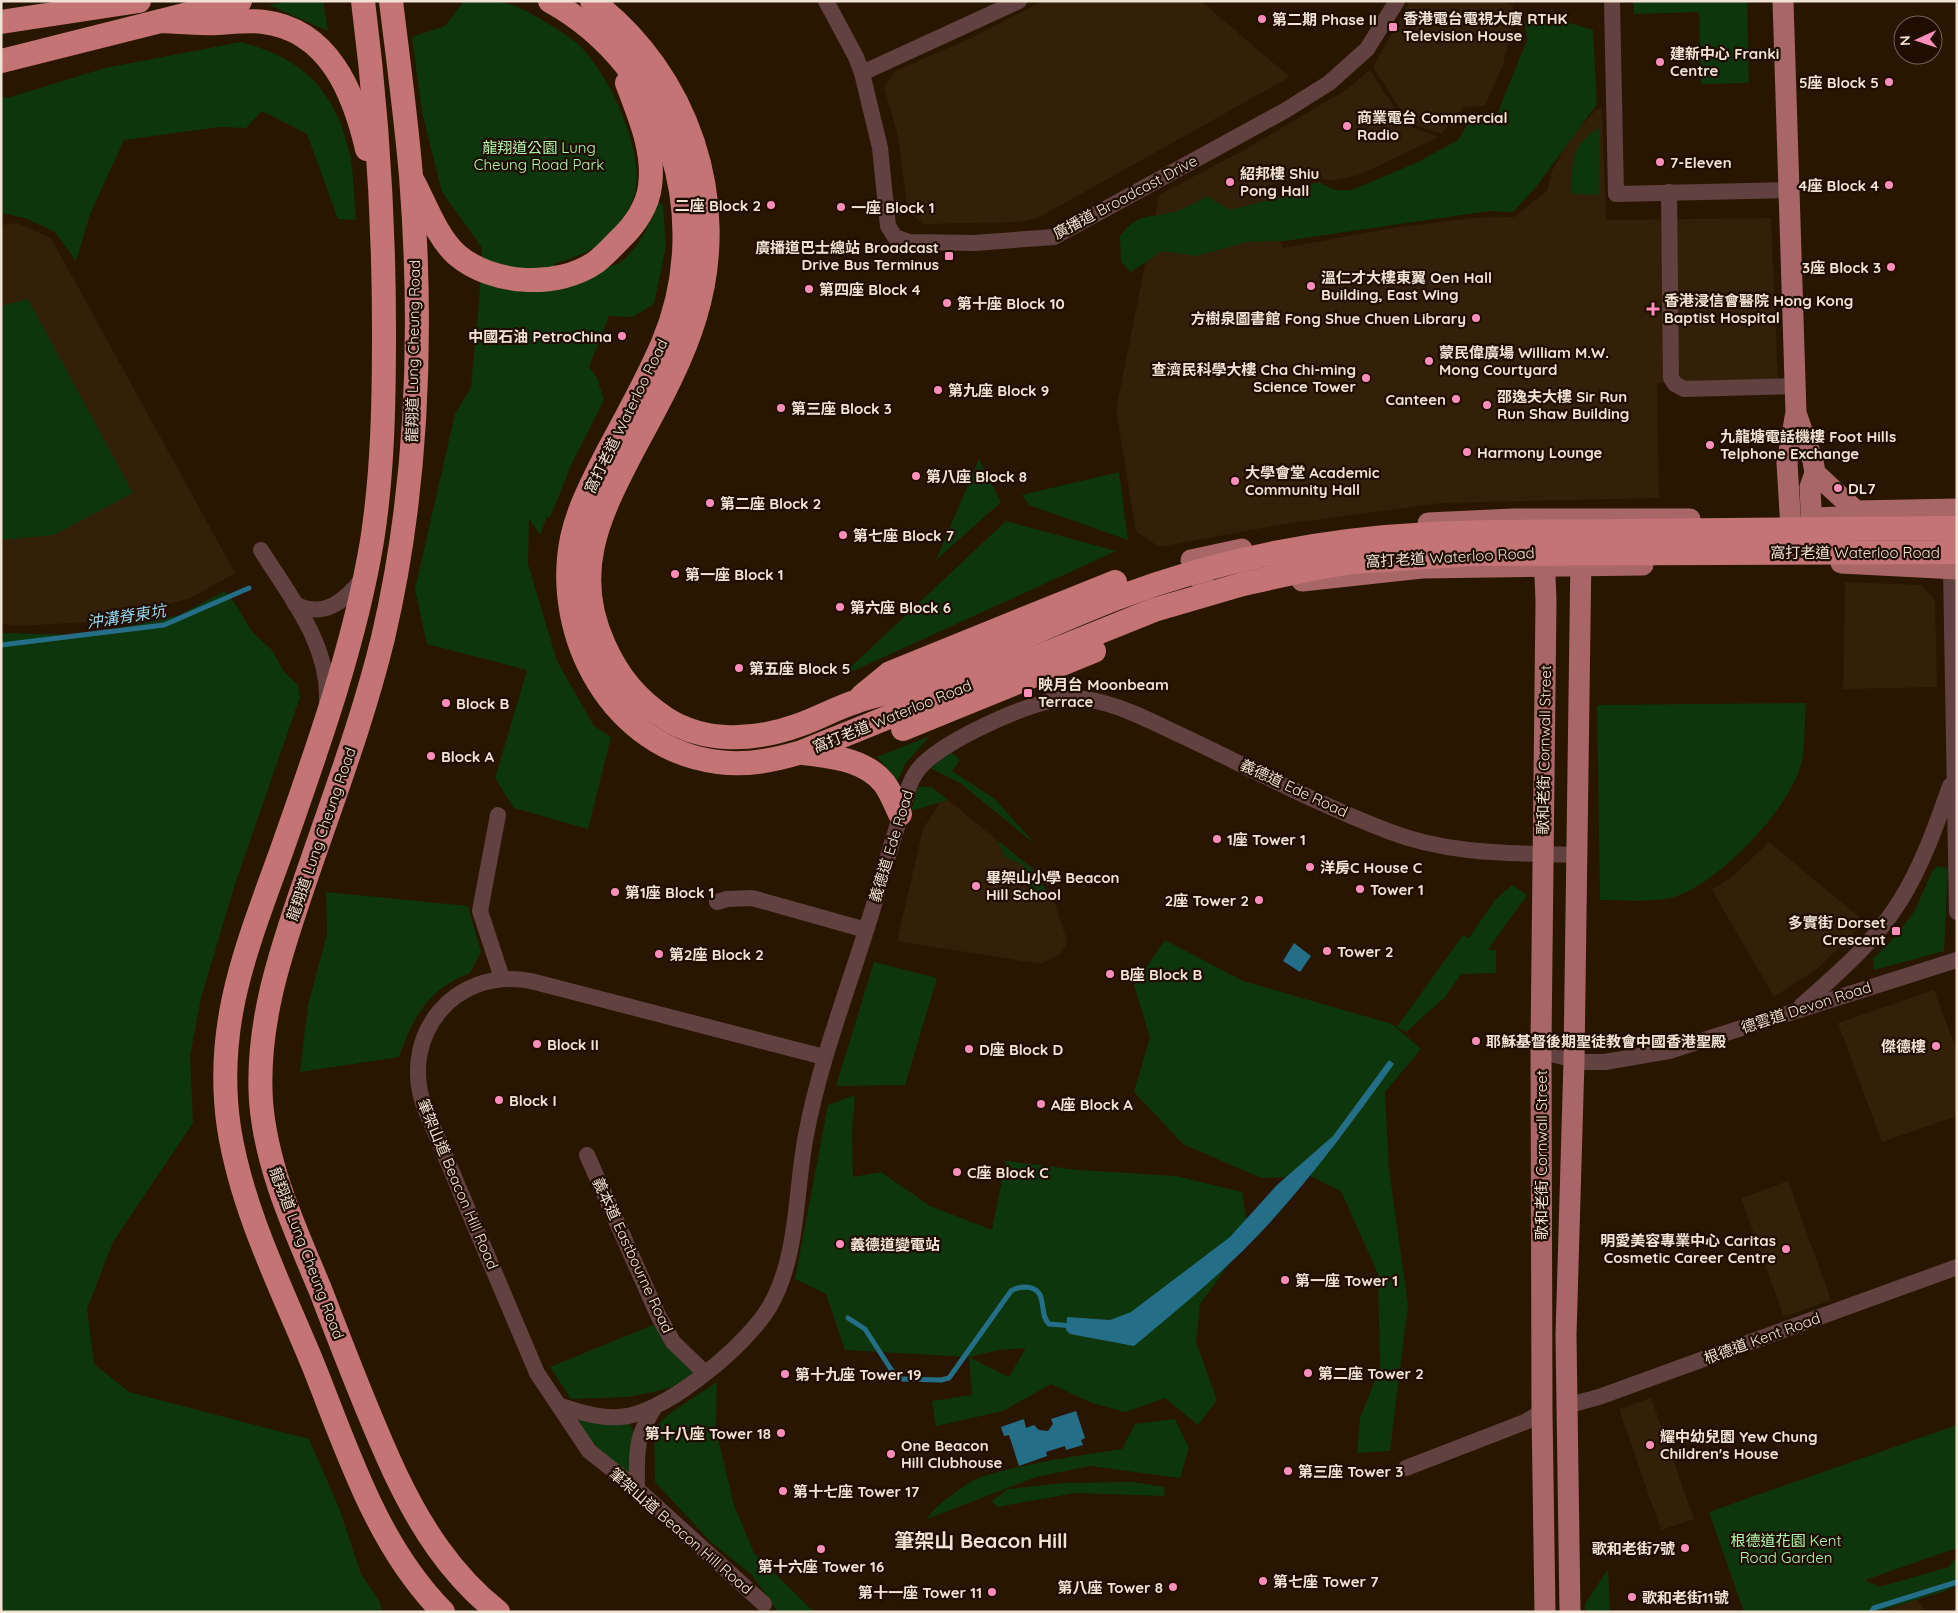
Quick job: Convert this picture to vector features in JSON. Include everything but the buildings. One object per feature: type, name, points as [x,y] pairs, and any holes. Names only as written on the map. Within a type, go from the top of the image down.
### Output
[{"type":"highway","points":[[1,22],[139,1]]},
{"type":"highway","points":[[1,61],[240,1]]},
{"type":"highway","name":"龍翔道 Lung Cheung Road","points":[[363,1],[370,59],[380,186],[384,283],[383,443],[377,506],[366,575],[350,638],[285,841],[243,957],[232,998],[226,1043],[225,1086],[235,1160],[250,1211],[360,1481],[401,1560],[416,1581],[443,1612]]},
{"type":"highway","name":"龍翔道 Lung Cheung Road","points":[[391,1],[411,178],[415,409],[407,501],[383,637],[368,694],[276,969],[264,1025],[261,1099],[263,1125],[270,1154],[288,1209],[394,1473],[437,1548],[471,1589],[498,1612]]},
{"type":"highway","name":"窩打老道 Waterloo Road","points":[[550,1],[582,22],[616,53],[643,89],[671,145],[684,208],[684,256],[677,301],[662,344],[587,494],[576,524],[568,573],[569,600],[575,630],[586,662],[607,695],[630,721],[666,745],[698,758],[727,763],[762,762],[802,752],[830,742],[1036,644],[1119,598],[1182,575],[1253,557],[1355,542],[1428,534],[1957,528]]},
{"type":"highway","name":"窩打老道 Waterloo Road","points":[[592,1],[623,27],[647,54],[675,96],[700,161],[706,198],[708,230],[704,282],[689,334],[675,369],[606,502],[592,544],[588,568],[589,596],[599,634],[616,669],[636,696],[676,725],[716,737],[738,737],[778,732],[803,724],[857,701],[898,690],[1036,644],[1202,595],[1277,576],[1352,562],[1474,554],[1949,564]]},
{"type":"highway","points":[[161,21],[202,23],[265,22],[281,26],[309,40],[325,53],[345,81],[355,104],[368,156],[380,186]]},
{"type":"highway","points":[[411,178],[446,244],[468,263],[485,272],[543,280],[561,277],[596,262],[631,229],[642,209],[650,186],[650,164],[646,138],[616,53]]},
{"type":"highway","points":[[857,701],[890,673],[1116,582],[1191,560]]},
{"type":"highway","points":[[830,742],[863,741],[881,737],[1211,602]]},
{"type":"highway","points":[[802,752],[843,759],[869,769],[884,784],[900,814]]},
{"type":"main road","points":[[1783,1],[1796,412],[1787,463],[1790,518],[1802,562]]},
{"type":"main road","points":[[1796,412],[1813,461],[1815,473],[1810,487],[1812,518],[1802,562]]},
{"type":"main road","points":[[1815,473],[1856,511]]},
{"type":"main road","points":[[1934,509],[1915,531],[1914,542],[1949,564]]},
{"type":"main road","points":[[1211,602],[1191,560],[1303,538],[1397,525],[1483,520],[1812,518],[1841,517],[1856,511],[1957,509]]},
{"type":"main road","name":"歌和老街 Cornwall Street","points":[[1544,519],[1546,602],[1541,1043],[1542,1418],[1545,1612]]},
{"type":"main road","name":"歌和老街 Cornwall Street","points":[[1570,1612],[1566,1399],[1574,1061],[1582,520]]},
{"type":"main road","name":"窩打老道 Waterloo Road","points":[[1211,602],[1280,585],[1350,575],[1422,568],[1544,564],[1581,566],[1802,562],[1949,564]]},
{"type":"main road","points":[[1542,1418],[1566,1399]]},
{"type":"street","name":"廣播道 Broadcast Drive","points":[[826,1],[856,57],[862,73],[880,148],[888,226],[895,237],[909,242],[974,244],[1054,237],[1286,110],[1329,83],[1366,49],[1388,18],[1396,1]]},
{"type":"street","points":[[862,73],[1020,1]]},
{"type":"street","points":[[1612,1],[1616,194],[1789,190]]},
{"type":"street","points":[[1669,192],[1672,378],[1675,384],[1684,389],[1795,386]]},
{"type":"street","points":[[261,550],[316,642],[323,662],[327,692],[326,716]]},
{"type":"street","points":[[1949,564],[1957,912]]},
{"type":"street","points":[[295,604],[312,610],[323,610],[336,605],[350,594],[366,575]]},
{"type":"street","name":"義德道 Ede Road","points":[[561,1406],[596,1417],[626,1417],[654,1408],[705,1372],[740,1344],[771,1304],[781,1279],[791,1243],[805,1139],[824,1057],[866,930],[900,814],[913,777],[927,760],[946,746],[1031,707],[1049,702],[1078,698],[1103,703],[1140,716],[1351,815],[1412,840],[1439,847],[1464,850],[1576,855]]},
{"type":"street","points":[[1795,1010],[1850,964],[1900,902],[1923,858],[1954,777]]},
{"type":"street","points":[[498,815],[480,911],[502,978]]},
{"type":"street","points":[[716,902],[727,899],[752,898],[866,930]]},
{"type":"street","name":"德雲道 Devon Road","points":[[1541,1043],[1555,1055],[1574,1061],[1605,1062],[1670,1052],[1795,1010],[1957,960]]},
{"type":"street","name":"筆架山道 Beacon Hill Road","points":[[764,1604],[637,1489],[589,1451],[561,1406],[537,1373],[424,1106],[417,1083],[417,1065],[421,1045],[438,1014],[464,991],[502,978],[531,981],[824,1057]]},
{"type":"street","name":"義本道 Eastbourne Road","points":[[587,1155],[658,1315],[673,1342],[705,1372]]},
{"type":"street","name":"根德道 Kent Road","points":[[1566,1399],[1599,1397],[1957,1267]]},
{"type":"street","points":[[637,1489],[636,1453],[640,1430],[654,1408]]},
{"type":"street","points":[[1406,1468],[1525,1422],[1542,1418]]},
{"type":"shaded area","points":[[1043,1],[1201,1],[1290,77],[1038,218],[1019,222],[923,224],[908,212],[897,132],[884,88],[895,71],[971,38]]},
{"type":"shaded area","points":[[1410,1],[1502,1],[1513,5],[1512,27],[1503,65],[1485,106],[1464,107],[1441,134],[1409,123],[1373,67]]},
{"type":"shaded area","points":[[1370,70],[1406,125],[1439,137],[1359,175],[1330,181],[1323,179],[1317,171],[1263,187],[1283,248],[1393,228],[1473,218],[1514,217],[1547,191],[1552,171],[1570,138],[1596,110],[1602,109],[1606,220],[1771,218],[1778,379],[1657,383],[1659,498],[1441,503],[1285,524],[1159,547],[1136,531],[1116,410],[1159,195],[1244,150],[1346,90]]},
{"type":"shaded area","points":[[16,223],[51,238],[235,573],[191,598],[106,621],[18,626],[1,624],[1,225]]},
{"type":"shaded area","points":[[1845,582],[1921,585],[1935,600],[1937,687],[1843,689]]},
{"type":"shaded area","name":"畢架山小學 Beacon Hill School","points":[[948,800],[1031,868],[1055,904],[1067,941],[1065,948],[1060,954],[1041,964],[897,941],[923,829],[939,804]]},
{"type":"shaded area","points":[[1769,842],[1865,922],[1818,968],[1774,997],[1712,890],[1732,877]]},
{"type":"shaded area","points":[[1934,990],[1957,1052],[1957,1116],[1882,1142],[1838,1023]]},
{"type":"shaded area","name":"明愛美容專業中心 Caritas Cosmetic Career Centre","points":[[1788,1181],[1831,1300],[1784,1317],[1741,1198]]},
{"type":"shaded area","name":"耀中幼兒園 Yew Chung Children's House","points":[[1651,1398],[1694,1519],[1661,1530],[1619,1409]]},
{"type":"shaded area","points":[[1917,1599],[1926,1612],[1883,1612]]},
{"type":"green space","points":[[292,1],[323,1],[328,31],[269,5]]},
{"type":"green space","name":"龍翔道公園 Lung Cheung Road Park","points":[[464,1],[495,2],[513,5],[537,17],[572,39],[590,57],[602,75],[623,117],[631,139],[636,161],[637,181],[630,207],[614,230],[601,243],[582,254],[554,264],[563,278],[618,264],[638,244],[659,202],[663,205],[666,246],[654,304],[633,317],[609,316],[589,367],[597,378],[604,400],[572,463],[550,518],[547,516],[540,535],[529,518],[528,564],[557,661],[594,726],[611,737],[588,829],[514,808],[495,778],[527,670],[427,644],[415,589],[455,414],[471,387],[482,248],[442,192],[422,112],[412,37],[445,26]]},
{"type":"green space","points":[[1633,1],[1747,1],[1749,83],[1701,84],[1699,12],[1634,14]]},
{"type":"green space","points":[[1531,11],[1593,30],[1597,104],[1536,187],[1513,212],[1489,211],[1284,241],[1247,242],[1197,256],[1162,251],[1131,272],[1121,262],[1120,236],[1134,222],[1141,219],[1183,209],[1207,196],[1230,210],[1277,198],[1318,182],[1335,190],[1352,190],[1418,162],[1458,140],[1471,119],[1497,114],[1527,40],[1525,22]]},
{"type":"green space","points":[[241,42],[263,49],[299,68],[314,80],[326,95],[336,112],[344,132],[350,155],[356,220],[338,219],[307,134],[262,111],[246,128],[219,127],[124,140],[90,214],[76,261],[55,232],[25,218],[1,213],[1,97],[7,98],[105,68]]},
{"type":"green space","points":[[1600,128],[1599,195],[1571,194],[1573,163],[1578,147],[1590,134]]},
{"type":"green space","points":[[28,299],[133,493],[54,535],[1,540],[1,306]]},
{"type":"green space","points":[[979,459],[1001,502],[936,560]]},
{"type":"green space","points":[[1119,472],[1128,540],[1029,505],[1022,495]]},
{"type":"green space","points":[[1006,521],[1116,551],[840,677]]},
{"type":"green space","points":[[225,591],[252,632],[272,650],[284,672],[298,685],[300,697],[235,884],[201,998],[190,1056],[193,1123],[113,1242],[87,1309],[94,1364],[129,1392],[309,1439],[339,1508],[361,1574],[380,1602],[382,1612],[1,1612],[1,633],[81,635],[136,625],[179,615]]},
{"type":"green space","points":[[1806,703],[1803,757],[1794,782],[1782,803],[1746,846],[1704,882],[1684,893],[1657,900],[1600,900],[1597,705]]},
{"type":"green space","points":[[930,736],[905,764],[898,780],[877,757]]},
{"type":"green space","points":[[951,752],[960,760],[952,771],[995,799],[1036,845],[960,783],[930,768]]},
{"type":"green space","points":[[918,787],[931,787],[948,800],[911,811]]},
{"type":"green space","points":[[997,840],[1033,869],[1052,900],[1030,887],[1023,865],[1005,857]]},
{"type":"green space","points":[[1938,866],[1948,869],[1944,951],[1874,970],[1873,959],[1894,938],[1914,912],[1933,870]]},
{"type":"green space","points":[[1512,885],[1527,895],[1489,948],[1489,950],[1496,950],[1496,973],[1461,974],[1445,997],[1406,1032],[1397,1027],[1463,935],[1469,938],[1495,900]]},
{"type":"green space","points":[[326,892],[468,906],[481,952],[470,973],[443,987],[424,1006],[410,1029],[399,1057],[300,1072],[308,1005],[327,934]]},
{"type":"green space","points":[[1165,940],[1243,981],[1392,1024],[1421,1049],[1385,1092],[1389,1169],[1408,1305],[1390,1451],[1357,1453],[1360,1418],[1380,1368],[1378,1274],[1341,1191],[1310,1176],[1261,1178],[1183,1144],[1134,1092],[1150,1038],[1134,985]]},
{"type":"green space","points":[[874,962],[937,978],[905,1085],[836,1086]]},
{"type":"green space","points":[[855,1095],[852,1133],[853,1177],[881,1172],[930,1206],[992,1230],[1006,1161],[1079,1170],[1176,1176],[1242,1192],[1249,1237],[1200,1304],[1196,1342],[1217,1400],[1198,1425],[1165,1398],[1125,1412],[1092,1403],[1051,1384],[1003,1411],[936,1426],[932,1401],[972,1395],[969,1357],[845,1350],[826,1294],[795,1279],[828,1105]],"holes":[[[1026,1348],[1009,1377],[969,1357],[999,1350]]]},
{"type":"green space","points":[[653,1325],[660,1330],[695,1372],[672,1387],[627,1397],[571,1399],[550,1367]]},
{"type":"green space","points":[[717,1382],[716,1430],[734,1505],[754,1553],[814,1612],[778,1612],[752,1575],[711,1542],[655,1482],[654,1428],[669,1414]]},
{"type":"green space","points":[[582,1418],[629,1423],[635,1433],[629,1473],[590,1442],[578,1420]]},
{"type":"green space","points":[[1175,1419],[1189,1448],[1180,1478],[1090,1466],[1036,1477],[927,1519],[951,1495],[981,1477],[1033,1464],[1122,1449],[1135,1424]]},
{"type":"green space","name":"根德道花園 Kent Road Garden","points":[[1957,1425],[1957,1548],[1865,1580],[1879,1587],[1949,1567],[1957,1556],[1957,1585],[1945,1591],[1876,1612],[1744,1612],[1709,1512]]},
{"type":"green space","points":[[1133,1482],[1164,1487],[1165,1496],[1075,1493],[997,1507],[992,1501],[1008,1489],[1063,1483]]},
{"type":"green space","points":[[1608,1569],[1610,1612],[1585,1612],[1585,1604]]},
{"type":"water","points":[[1294,943],[1311,956],[1300,972],[1283,961]]},
{"type":"water","points":[[1389,1060],[1394,1064],[1332,1148],[1282,1209],[1234,1260],[1134,1346],[1070,1334],[1066,1330],[1067,1317],[1110,1320],[1131,1312],[1230,1237],[1277,1185],[1333,1136]]},
{"type":"water","points":[[1076,1411],[1085,1438],[1081,1440],[1083,1445],[1066,1450],[1065,1446],[1046,1452],[1047,1456],[1019,1466],[1009,1435],[1004,1436],[1001,1427],[1024,1419],[1026,1428],[1034,1425],[1039,1430],[1048,1431],[1053,1424],[1051,1419]]},
{"type":"waterway","name":"沖溝脊東坑","points":[[1,645],[164,625],[249,588]]},
{"type":"waterway","points":[[848,1318],[865,1329],[896,1377],[902,1379],[941,1380],[949,1378],[1011,1291],[1016,1288],[1026,1287],[1038,1292],[1041,1296],[1044,1313],[1049,1324],[1073,1326]]},
{"type":"waterway","points":[[1871,1612],[1874,1608],[1957,1582]]},
{"type":"place","name":"第二期 Phase II","points":[[1262,19]]},
{"type":"place","name":"香港電台電視大廈 RTHK Television House","points":[[1393,27]]},
{"type":"place","name":"建新中心 Franki Centre","points":[[1660,62]]},
{"type":"place","name":"5座 Block 5","points":[[1889,82]]},
{"type":"place","name":"商業電台 Commercial Radio","points":[[1347,126]]},
{"type":"place","name":"7-Eleven","points":[[1660,162]]},
{"type":"place","name":"紹邦樓 Shiu Pong Hall","points":[[1230,182]]},
{"type":"place","name":"4座 Block 4","points":[[1889,185]]},
{"type":"place","name":"二座 Block 2","points":[[771,205]]},
{"type":"place","name":"一座 Block 1","points":[[841,207]]},
{"type":"place","name":"廣播道巴士總站 Broadcast Drive Bus Terminus","points":[[949,256]]},
{"type":"place","name":"3座 Block 3","points":[[1891,267]]},
{"type":"place","name":"溫仁才大樓東翼 Oen Hall Building, East Wing","points":[[1311,286]]},
{"type":"place","name":"第四座 Block 4","points":[[809,289]]},
{"type":"place","name":"第十座 Block 10","points":[[947,303]]},
{"type":"place","name":"香港浸信會醫院 Hong Kong Baptist Hospital","points":[[1653,309]]},
{"type":"place","name":"方樹泉圖書館 Fong Shue Chuen Library","points":[[1476,318]]},
{"type":"place","name":"中國石油 PetroChina","points":[[622,336]]},
{"type":"place","name":"蒙民偉廣場 William M.W. Mong Courtyard","points":[[1429,361]]},
{"type":"place","name":"查濟民科學大樓 Cha Chi-ming Science Tower","points":[[1366,378]]},
{"type":"place","name":"第九座 Block 9","points":[[938,390]]},
{"type":"place","name":"Canteen","points":[[1456,399]]},
{"type":"place","name":"邵逸夫大樓 Sir Run Run Shaw Building","points":[[1487,405]]},
{"type":"place","name":"第三座 Block 3","points":[[781,408]]},
{"type":"place","name":"九龍塘電話機樓 Foot Hills Telphone Exchange","points":[[1710,445]]},
{"type":"place","name":"Harmony Lounge","points":[[1467,452]]},
{"type":"place","name":"第八座 Block 8","points":[[916,476]]},
{"type":"place","name":"大學會堂 Academic Community Hall","points":[[1235,481]]},
{"type":"place","name":"DL7","points":[[1838,488]]},
{"type":"place","name":"第二座 Block 2","points":[[710,503]]},
{"type":"place","name":"第七座 Block 7","points":[[843,535]]},
{"type":"place","name":"第一座 Block 1","points":[[675,574]]},
{"type":"place","name":"第六座 Block 6","points":[[840,607]]},
{"type":"place","name":"第五座 Block 5","points":[[739,668]]},
{"type":"place","name":"映月台 Moonbeam Terrace","points":[[1028,693]]},
{"type":"place","name":"Block B","points":[[446,703]]},
{"type":"place","name":"Block A","points":[[431,756]]},
{"type":"place","name":"1座 Tower 1","points":[[1217,839]]},
{"type":"place","name":"洋房C House C","points":[[1310,867]]},
{"type":"place","name":"畢架山小學 Beacon Hill School","points":[[976,886]]},
{"type":"place","name":"Tower 1","points":[[1360,889]]},
{"type":"place","name":"第1座 Block 1","points":[[615,892]]},
{"type":"place","name":"2座 Tower 2","points":[[1259,900]]},
{"type":"place","name":"多實街 Dorset Crescent","points":[[1896,931]]},
{"type":"place","name":"Tower 2","points":[[1327,951]]},
{"type":"place","name":"第2座 Block 2","points":[[659,954]]},
{"type":"place","name":"B座 Block B","points":[[1110,974]]},
{"type":"place","name":"耶穌基督後期聖徒教會中國香港聖殿","points":[[1476,1041]]},
{"type":"place","name":"Block II","points":[[537,1044]]},
{"type":"place","name":"傑德樓","points":[[1936,1046]]},
{"type":"place","name":"D座 Block D","points":[[969,1049]]},
{"type":"place","name":"Block I","points":[[499,1100]]},
{"type":"place","name":"A座 Block A","points":[[1041,1104]]},
{"type":"place","name":"C座 Block C","points":[[957,1172]]},
{"type":"place","name":"義德道變電站","points":[[840,1244]]},
{"type":"place","name":"明愛美容專業中心 Caritas Cosmetic Career Centre","points":[[1786,1249]]},
{"type":"place","name":"第一座 Tower 1","points":[[1285,1280]]},
{"type":"place","name":"第二座 Tower 2","points":[[1308,1373]]},
{"type":"place","name":"第十九座 Tower 19","points":[[785,1374]]},
{"type":"place","name":"第十八座 Tower 18","points":[[781,1433]]},
{"type":"place","name":"耀中幼兒園 Yew Chung Children's House","points":[[1650,1445]]},
{"type":"place","name":"One Beacon Hill Clubhouse","points":[[891,1454]]},
{"type":"place","name":"第三座 Tower 3","points":[[1288,1471]]},
{"type":"place","name":"第十七座 Tower 17","points":[[783,1491]]},
{"type":"place","name":"歌和老街7號","points":[[1685,1548]]},
{"type":"place","name":"第十六座 Tower 16","points":[[821,1549]]},
{"type":"place","name":"第七座 Tower 7","points":[[1263,1581]]},
{"type":"place","name":"第八座 Tower 8","points":[[1173,1587]]},
{"type":"place","name":"第十一座 Tower 11","points":[[992,1592]]},
{"type":"place","name":"歌和老街11號","points":[[1632,1597]]},
{"type":"district","name":"筆架山 Beacon Hill","points":[[981,1540]]}]
